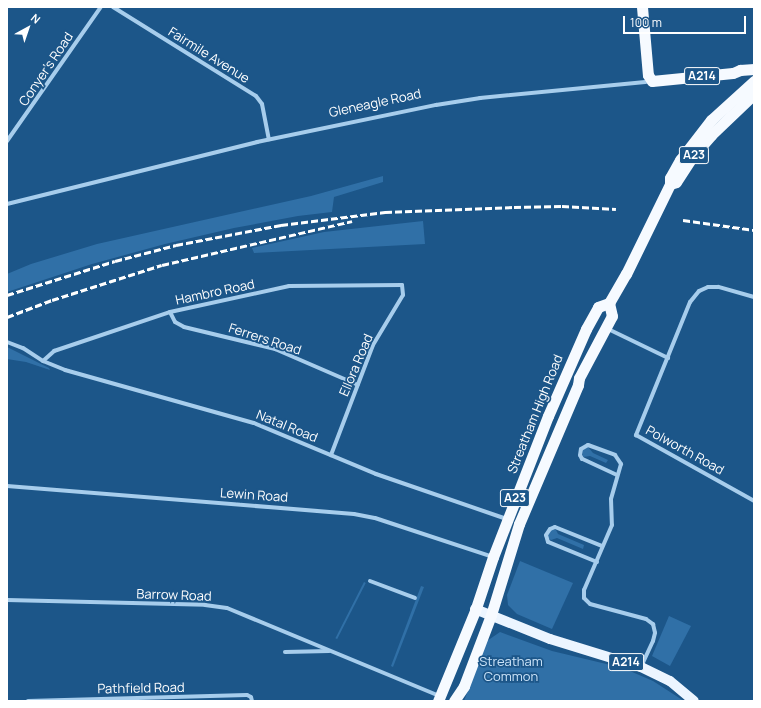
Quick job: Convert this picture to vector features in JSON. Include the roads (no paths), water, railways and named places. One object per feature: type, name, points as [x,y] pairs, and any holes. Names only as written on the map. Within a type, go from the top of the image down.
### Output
[{"type":"highway","points":[[642,7],[648,74],[650,79]]},
{"type":"highway","name":"Gleneagle Road","points":[[650,79],[658,81],[733,73],[740,70],[754,69]]},
{"type":"highway","name":"A214","points":[[733,73],[744,84],[742,92]]},
{"type":"highway","name":"Streatham High Road","points":[[439,699],[475,609],[493,557],[550,410],[592,316],[598,307],[609,302],[626,274],[670,184],[670,178],[687,150],[711,120],[754,82]]},
{"type":"highway","name":"Streatham High Road","points":[[670,184],[676,182],[694,155],[711,135],[754,94]]},
{"type":"highway","name":"Streatham High Road","points":[[454,701],[464,686],[491,615],[519,524],[578,385],[579,378],[612,316],[609,302]]},
{"type":"main road","name":"A214","points":[[475,609],[550,639],[641,667],[670,682],[694,701]]},
{"type":"street","name":"Conyer's Road","points":[[7,141],[101,7]]},
{"type":"street","name":"Fairmile Avenue","points":[[112,7],[256,96],[262,104],[270,139]]},
{"type":"street","name":"Gleneagle Road","points":[[7,204],[270,139],[460,100],[645,82],[650,79]]},
{"type":"street","name":"Hambro Road","points":[[43,361],[54,351],[170,312],[289,286],[402,285]]},
{"type":"street","name":"Ellora Road","points":[[331,455],[373,346],[402,295],[402,285]]},
{"type":"street","points":[[605,328],[668,358],[690,302],[699,291],[708,287],[718,287],[754,297]]},
{"type":"street","name":"Ferrers Road","points":[[170,312],[175,322],[184,327],[275,349],[358,385]]},
{"type":"street","name":"Natal Road","points":[[7,342],[23,348],[43,361],[65,370],[254,423],[376,474],[519,524]]},
{"type":"street","name":"Polworth Road","points":[[668,358],[636,435],[754,501]]},
{"type":"street","points":[[617,475],[582,459],[580,455],[581,449],[588,445],[615,455],[621,464],[611,499],[612,525],[584,590],[584,598],[590,604],[646,620],[654,626],[653,641],[641,667]]},
{"type":"street","name":"Lewin Road","points":[[7,486],[354,514],[375,518],[493,557]]},
{"type":"street","points":[[597,562],[548,542],[547,532],[552,527],[556,527],[602,546]]},
{"type":"street","points":[[370,581],[415,598]]},
{"type":"street","name":"Barrow Road","points":[[7,600],[205,605],[227,608],[331,651],[439,699]]},
{"type":"street","name":"Barrow Road","points":[[285,652],[331,651]]},
{"type":"street","name":"Pathfield Road","points":[[28,701],[247,696],[251,697],[252,701]]},
{"type":"railway","points":[[7,295],[115,261],[176,245],[281,225],[385,212],[562,206],[616,209]]},
{"type":"railway","points":[[683,220],[754,230]]},
{"type":"railway","points":[[7,317],[52,300],[162,265],[352,221]]},
{"type":"park label","name":"Streatham Common","points":[[511,670]]}]
